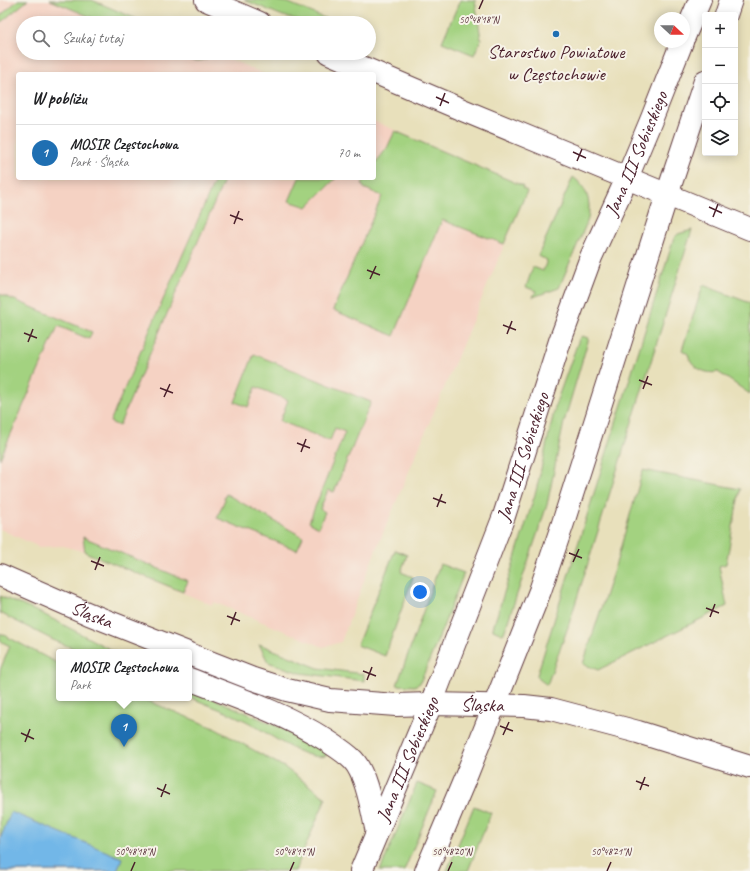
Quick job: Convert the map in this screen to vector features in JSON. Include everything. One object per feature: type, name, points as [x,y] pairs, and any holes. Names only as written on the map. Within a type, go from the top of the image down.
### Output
[{"type":"street","points":[[206,0],[244,16]]},
{"type":"street","points":[[690,23],[700,0]]},
{"type":"street","points":[[727,12],[731,0]]},
{"type":"street","name":"Jana III Sobieskiego","points":[[361,871],[431,704],[504,516],[560,341],[591,257],[627,178],[680,48]]},
{"type":"street","points":[[345,60],[374,72]]},
{"type":"street","points":[[376,73],[750,229]]},
{"type":"street","name":"Jana III Sobieskiego","points":[[426,871],[540,591],[704,84]]},
{"type":"street","name":"Śląska","points":[[0,575],[89,614],[177,649]]},
{"type":"street","points":[[89,614],[142,649]]},
{"type":"street","name":"Śląska","points":[[192,655],[286,690],[330,700],[396,705],[431,704],[524,706],[551,709],[638,732],[750,767]]},
{"type":"street","points":[[192,680],[275,713],[310,730],[340,749],[354,760],[361,773],[368,794],[377,832]]},
{"type":"shaded area","points":[[0,0],[92,0],[130,16],[16,16],[16,60],[232,60],[259,72],[16,72],[16,180],[376,180],[376,122],[523,186],[522,188],[527,191],[373,557],[341,642],[323,647],[214,602],[212,605],[85,552],[63,546],[39,547],[0,529]]},
{"type":"green space","points":[[18,0],[28,0],[0,23],[0,16]]},
{"type":"green space","points":[[50,0],[92,0],[130,16],[88,16]]},
{"type":"green space","points":[[244,0],[272,0],[289,3],[320,16],[283,16]]},
{"type":"green space","points":[[460,0],[475,0],[481,39],[474,55],[442,42]]},
{"type":"green space","points":[[395,131],[523,186],[522,188],[527,191],[504,244],[442,220],[394,336],[333,310],[382,196],[364,188],[362,184],[364,180],[376,180],[376,162],[387,148]]},
{"type":"green space","points":[[573,177],[582,186],[588,197],[589,209],[587,222],[559,288],[533,297],[536,291],[526,287],[533,267],[543,271],[547,260],[538,256]]},
{"type":"green space","points":[[215,180],[224,180],[119,426],[110,422]]},
{"type":"green space","points":[[298,180],[334,180],[307,207],[289,201]]},
{"type":"green space","points":[[692,230],[568,627],[547,685],[539,679],[537,675],[674,238],[678,234]]},
{"type":"green space","points":[[703,285],[750,303],[750,394],[718,372],[713,373],[699,369],[692,363],[688,354],[682,350]]},
{"type":"green space","points":[[0,294],[92,332],[89,339],[58,326],[0,459]]},
{"type":"green space","points":[[582,336],[588,338],[588,341],[564,422],[547,505],[504,633],[502,634],[493,630],[493,628],[536,491],[556,403],[579,339]]},
{"type":"green space","points":[[254,354],[371,402],[334,492],[328,490],[320,509],[325,512],[318,528],[309,522],[345,432],[335,428],[330,441],[280,421],[288,400],[256,387],[248,407],[235,402]]},
{"type":"green space","points":[[643,470],[740,489],[726,564],[719,566],[727,606],[598,670],[583,664],[617,560]]},
{"type":"green space","points":[[226,494],[303,537],[297,550],[217,518]]},
{"type":"green space","points":[[83,537],[188,581],[183,592],[85,552]]},
{"type":"green space","points":[[395,550],[407,555],[401,572],[413,577],[385,656],[357,645]]},
{"type":"green space","points":[[440,564],[464,573],[420,683],[415,686],[397,685]]},
{"type":"green space","points":[[0,596],[43,614],[109,649],[75,649],[53,640],[0,613]]},
{"type":"green space","points":[[0,633],[56,662],[56,701],[148,701],[214,728],[284,767],[326,798],[295,871],[0,871],[0,670],[10,646],[0,641]]},
{"type":"green space","points":[[259,644],[318,668],[364,674],[364,681],[300,673],[268,662]]},
{"type":"green space","points":[[192,689],[293,733],[327,754],[326,756],[317,757],[296,750],[246,721],[192,698]]},
{"type":"green space","points":[[417,783],[437,791],[404,871],[380,871]]},
{"type":"green space","points":[[474,806],[491,813],[468,871],[447,871]]},
{"type":"water","points":[[11,812],[122,858],[117,871],[0,871],[0,839]]},
{"type":"place","name":"Starostwo Powiatowe w Częstochowie","points":[[556,34]]},
{"type":"place","name":"MOSIR Częstochowa","points":[[124,747]]}]
